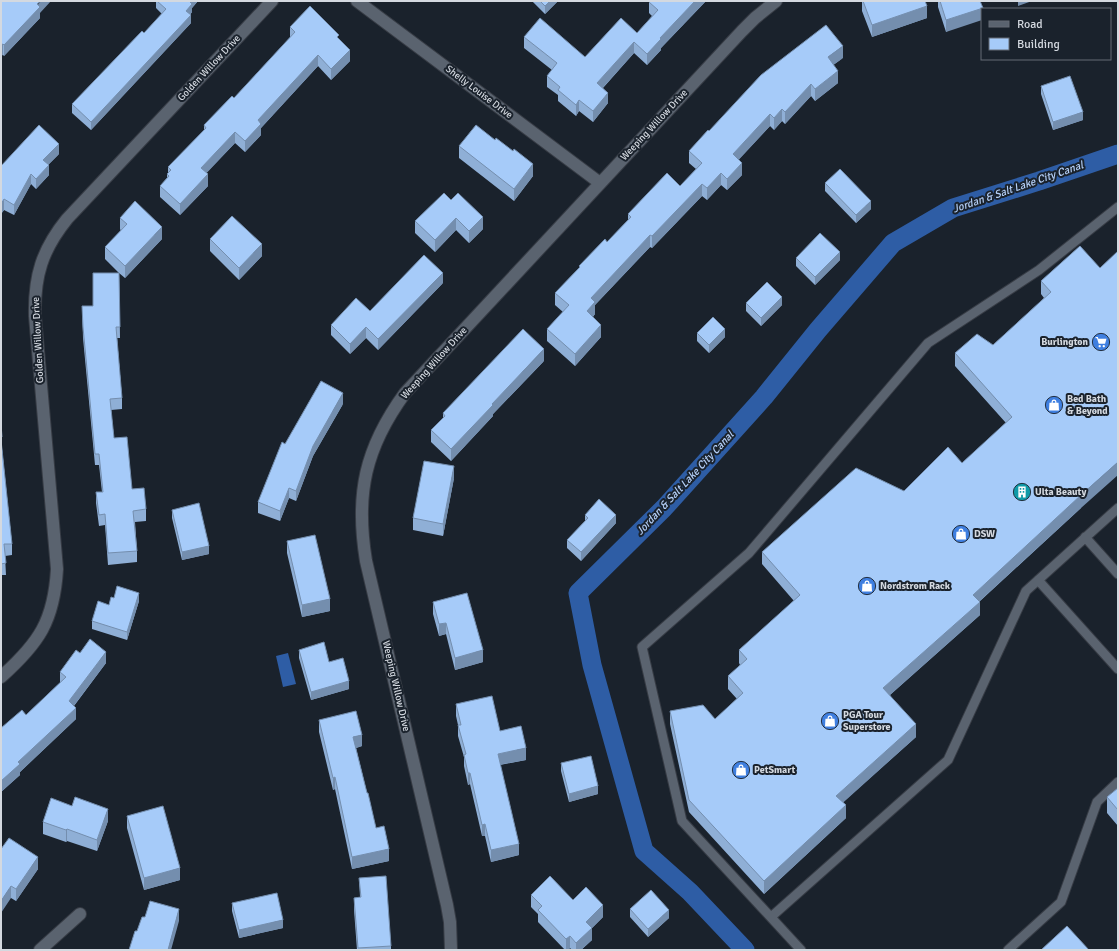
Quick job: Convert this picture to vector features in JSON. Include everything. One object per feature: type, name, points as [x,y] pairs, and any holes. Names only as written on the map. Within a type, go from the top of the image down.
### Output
[{"type":"street","name":"Golden Willow Drive","points":[[1,677],[28,651],[38,637],[47,621],[56,586],[57,569],[34,298],[36,281],[47,248],[67,219],[272,1]]},
{"type":"street","name":"Shelly Louise Drive","points":[[357,1],[600,183]]},
{"type":"street","name":"Weeping Willow Drive","points":[[451,950],[450,922],[447,904],[366,561],[362,517],[363,495],[366,473],[373,451],[381,431],[392,411],[405,393],[742,31],[776,1]]},
{"type":"street","points":[[40,950],[80,914]]},
{"type":"lane","points":[[801,950],[682,822],[642,647],[749,553],[928,343],[1039,270],[1118,207]]},
{"type":"lane","points":[[771,917],[948,760],[1026,591],[1118,508]]},
{"type":"lane","points":[[1085,537],[1118,574]]},
{"type":"lane","points":[[1038,580],[1118,669]]},
{"type":"lane","points":[[1008,950],[1061,902],[1097,802],[1118,782]]},
{"type":"water","points":[[288,653],[296,684],[283,687],[276,656]]},
{"type":"building","points":[[1,1],[41,1],[37,4],[40,7],[4,45],[1,45]]},
{"type":"building","points":[[157,1],[191,1],[190,2],[192,4],[186,11],[191,15],[91,122],[72,104],[142,31],[144,33],[166,9]]},
{"type":"building","points":[[540,1],[550,1],[545,6]]},
{"type":"building","points":[[695,1],[647,54],[634,42],[597,83],[608,93],[593,111],[579,100],[576,105],[558,90],[560,87],[547,76],[557,63],[524,37],[540,18],[585,57],[621,18],[637,33],[658,10],[649,2]]},
{"type":"building","points":[[863,1],[925,1],[927,6],[872,25]]},
{"type":"building","points":[[940,1],[980,1],[983,8],[946,20]]},
{"type":"building","points":[[310,6],[339,35],[337,37],[350,50],[331,69],[318,55],[258,120],[261,124],[245,141],[235,132],[201,168],[208,174],[180,204],[160,186],[169,176],[167,174],[171,170],[168,167],[206,128],[204,125],[232,96],[234,98],[295,32],[290,27]]},
{"type":"building","points":[[826,25],[843,46],[828,57],[838,71],[815,89],[811,84],[785,112],[782,109],[774,118],[770,114],[733,154],[742,163],[727,179],[721,173],[707,188],[702,184],[652,236],[650,235],[591,298],[595,302],[587,311],[601,325],[575,354],[547,329],[569,305],[555,293],[605,239],[607,242],[631,217],[628,214],[667,173],[680,186],[702,163],[689,151],[708,130],[709,131],[761,75]]},
{"type":"building","points":[[1070,76],[1083,112],[1053,122],[1041,86]]},
{"type":"building","points":[[39,125],[59,144],[43,160],[49,165],[36,179],[31,174],[14,205],[4,199],[1,204],[1,166]]},
{"type":"building","points":[[476,125],[495,140],[496,138],[513,151],[514,149],[533,164],[514,189],[459,146]]},
{"type":"building","points":[[840,169],[871,201],[856,215],[825,183]]},
{"type":"building","points":[[444,193],[451,200],[458,193],[483,217],[469,231],[456,218],[435,240],[415,221]]},
{"type":"building","points":[[135,201],[162,227],[125,266],[105,247],[127,224],[120,218]]},
{"type":"building","points":[[232,216],[262,244],[239,268],[210,239]]},
{"type":"building","points":[[820,233],[840,252],[815,277],[796,258]]},
{"type":"building","points":[[1080,246],[1100,268],[1118,251],[1118,462],[973,595],[980,602],[883,688],[916,724],[836,796],[846,805],[764,881],[689,800],[670,711],[703,705],[715,719],[743,693],[728,676],[747,659],[739,650],[800,595],[762,552],[856,468],[904,491],[948,447],[962,463],[1012,417],[955,353],[977,334],[993,345],[1051,292],[1041,281]]},
{"type":"building","points":[[424,255],[443,273],[378,339],[366,327],[350,344],[331,325],[356,298],[370,311]]},
{"type":"building","points":[[93,273],[119,273],[120,327],[116,327],[122,398],[110,399],[114,438],[127,437],[132,489],[144,488],[146,509],[133,511],[137,551],[108,553],[105,514],[99,515],[96,492],[103,492],[99,454],[95,454],[82,306],[93,306]]},
{"type":"building","points":[[767,282],[782,297],[761,318],[746,303]]},
{"type":"building","points":[[713,317],[725,329],[709,345],[697,333]]},
{"type":"building","points":[[523,329],[544,349],[451,449],[431,430],[445,416],[443,413]]},
{"type":"building","points":[[321,381],[343,393],[313,446],[296,491],[289,488],[280,511],[258,502],[282,442],[285,444]]},
{"type":"building","points":[[1,440],[12,544],[4,544],[6,563],[1,564]]},
{"type":"building","points":[[424,461],[454,466],[443,524],[413,518]]},
{"type":"building","points":[[599,499],[616,515],[581,552],[567,540],[588,518],[585,515]]},
{"type":"building","points":[[199,503],[209,546],[182,552],[172,510]]},
{"type":"building","points":[[315,535],[330,599],[302,605],[287,541]]},
{"type":"building","points":[[117,586],[139,593],[127,632],[92,621],[98,601],[109,605],[111,597],[114,598]]},
{"type":"building","points":[[467,593],[483,650],[455,658],[446,623],[439,624],[433,602]]},
{"type":"building","points":[[90,639],[106,652],[69,701],[76,708],[18,762],[20,764],[1,781],[1,728],[22,710],[26,715],[66,677],[60,672],[76,650],[80,653]]},
{"type":"building","points":[[324,642],[329,662],[343,658],[349,681],[311,692],[299,650]]},
{"type":"building","points":[[492,696],[500,731],[521,726],[526,748],[498,754],[519,844],[491,850],[485,824],[482,825],[470,773],[468,773],[464,755],[466,754],[458,725],[461,725],[456,704]]},
{"type":"building","points":[[356,711],[362,735],[353,737],[376,828],[384,826],[389,849],[352,857],[335,777],[333,778],[319,720]]},
{"type":"building","points":[[591,756],[598,786],[569,794],[561,763]]},
{"type":"building","points":[[1118,788],[1118,810],[1107,797]]},
{"type":"building","points":[[75,797],[108,809],[97,840],[43,822],[51,798],[72,806]]},
{"type":"building","points":[[163,806],[180,868],[144,878],[127,816]]},
{"type":"building","points":[[9,838],[38,857],[16,889],[11,886],[1,901],[1,849]]},
{"type":"building","points":[[386,876],[391,946],[358,948],[354,898],[361,897],[359,878]]},
{"type":"building","points":[[550,876],[573,900],[586,887],[603,905],[586,922],[592,928],[576,943],[570,936],[566,939],[538,910],[542,906],[531,895]]},
{"type":"building","points":[[651,890],[669,910],[648,929],[630,909]]},
{"type":"building","points":[[277,893],[283,920],[239,930],[232,903]]},
{"type":"building","points":[[150,901],[179,909],[168,950],[129,950],[135,931],[137,931],[142,917],[145,917]]},
{"type":"building","points":[[1067,926],[1089,950],[1041,950]]},
{"type":"waterway","name":"Jordan & Salt Lake City Canal","points":[[745,950],[690,892],[644,851],[592,665],[578,593],[664,508],[764,397],[818,330],[893,243],[953,208],[1118,154]]},
{"type":"place","name":"Burlington","points":[[1101,342]]},
{"type":"place","name":"Bed Bath & Beyond","points":[[1054,405]]},
{"type":"place","name":"Ulta Beauty","points":[[1022,492]]},
{"type":"place","name":"DSW","points":[[961,534]]},
{"type":"place","name":"Nordstrom Rack","points":[[867,586]]},
{"type":"place","name":"PGA Tour Superstore","points":[[830,721]]},
{"type":"place","name":"PetSmart","points":[[741,770]]}]
